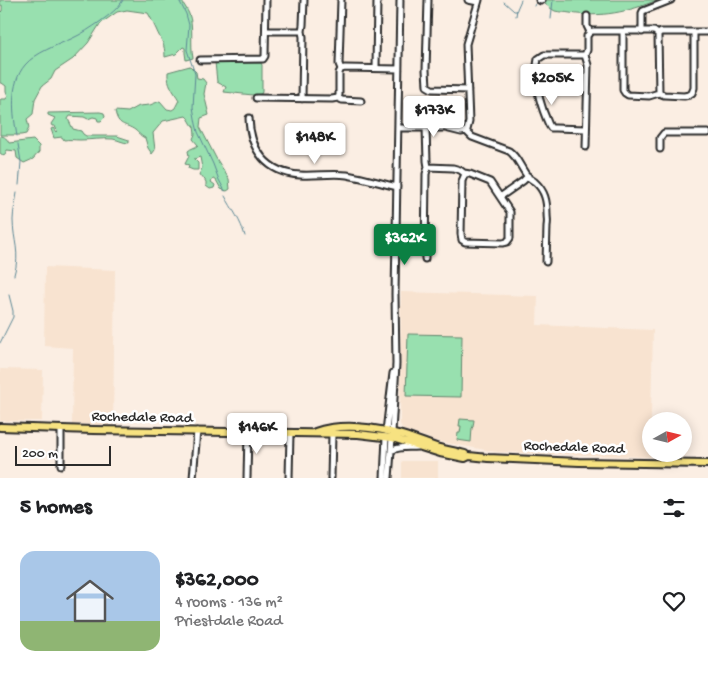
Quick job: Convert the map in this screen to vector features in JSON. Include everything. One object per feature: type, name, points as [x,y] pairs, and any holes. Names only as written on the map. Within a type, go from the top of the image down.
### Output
[{"type":"main road","name":"Rochedale Road","points":[[0,427],[389,435],[449,456],[465,458],[469,456]]},
{"type":"main road","name":"Rochedale Road","points":[[313,432],[323,429],[369,429],[469,456],[579,462],[708,464]]},
{"type":"street","points":[[200,60],[264,59],[266,0]]},
{"type":"street","points":[[302,99],[304,0]]},
{"type":"street","points":[[338,98],[341,69],[339,64],[340,0]]},
{"type":"street","points":[[376,68],[377,0]]},
{"type":"street","points":[[384,478],[395,395],[400,0]]},
{"type":"street","points":[[428,0],[427,86],[432,89],[468,90]]},
{"type":"street","points":[[466,131],[469,122],[466,44],[479,1],[468,0]]},
{"type":"street","points":[[642,32],[643,11],[671,0]]},
{"type":"street","points":[[587,16],[587,26],[590,32]]},
{"type":"street","points":[[266,31],[302,31]]},
{"type":"street","points":[[590,32],[654,31],[658,34]]},
{"type":"street","points":[[586,147],[588,65],[585,55],[587,36],[590,32]]},
{"type":"street","points":[[623,32],[623,90],[628,95],[648,96],[659,93],[684,96],[692,93],[694,88],[694,32]]},
{"type":"street","points":[[658,34],[661,32],[708,32]]},
{"type":"street","points":[[658,34],[659,93]]},
{"type":"street","points":[[585,55],[541,56],[538,59],[536,72],[540,98],[551,128],[586,129]]},
{"type":"street","points":[[341,69],[399,69]]},
{"type":"street","points":[[256,98],[338,98],[342,100],[361,100]]},
{"type":"street","points":[[249,118],[249,128],[255,147],[274,168],[299,175],[346,175],[397,186]]},
{"type":"street","points":[[398,128],[466,131],[472,137],[512,153],[528,176],[545,194],[548,221],[546,262]]},
{"type":"street","points":[[424,258],[426,174],[428,167],[426,128]]},
{"type":"street","points":[[660,149],[661,135],[666,132],[708,133]]},
{"type":"street","points":[[428,167],[453,168],[490,182],[510,215],[510,238],[505,243],[464,242],[461,236],[461,226],[462,181],[465,174]]},
{"type":"street","points":[[500,196],[524,181],[528,176]]},
{"type":"street","points":[[61,429],[62,465]]},
{"type":"street","points":[[193,478],[197,431]]},
{"type":"street","points":[[247,478],[248,432]]},
{"type":"street","points":[[289,478],[290,433]]},
{"type":"street","points":[[331,478],[332,434]]},
{"type":"street","points":[[389,435],[391,451],[389,478]]},
{"type":"street","points":[[391,451],[398,447],[419,447]]},
{"type":"shaded area","points":[[45,267],[115,270],[113,425],[72,424],[73,348],[44,346]]},
{"type":"shaded area","points":[[401,292],[538,296],[537,325],[653,330],[651,412],[642,412],[642,457],[497,452],[430,440],[429,438],[403,430],[400,424]]},
{"type":"shaded area","points":[[0,369],[43,370],[42,421],[0,421]]},
{"type":"shaded area","points":[[402,461],[438,461],[438,478],[402,478]]},
{"type":"green space","points":[[0,0],[181,0],[190,19],[193,58],[186,60],[185,48],[183,47],[176,54],[165,57],[162,42],[148,13],[127,10],[117,12],[100,24],[88,43],[73,59],[55,71],[51,79],[42,86],[35,99],[33,114],[27,119],[29,128],[26,134],[0,135],[0,100],[6,99],[8,96],[6,86],[0,83],[0,13],[2,5],[0,6]]},
{"type":"green space","points":[[546,0],[657,0],[625,11],[592,15],[555,11],[545,4]]},
{"type":"green space","points":[[215,62],[261,63],[261,94],[224,92],[226,87],[217,82]]},
{"type":"green space","points":[[190,66],[196,72],[197,78],[203,79],[206,83],[204,94],[209,115],[201,118],[200,127],[229,179],[230,189],[227,191],[221,189],[216,180],[213,179],[211,182],[215,185],[214,188],[210,189],[206,186],[203,177],[199,175],[202,168],[200,157],[194,159],[198,163],[198,170],[188,168],[189,165],[185,164],[189,156],[188,151],[198,145],[193,139],[195,134],[194,127],[186,116],[163,121],[153,133],[155,150],[152,154],[145,138],[135,130],[122,124],[116,116],[115,111],[128,112],[139,106],[150,105],[160,101],[167,109],[172,110],[175,108],[179,100],[169,83],[168,72]]},
{"type":"green space","points":[[48,113],[104,113],[105,117],[101,121],[93,117],[88,119],[70,116],[68,119],[73,129],[81,131],[86,136],[117,136],[129,140],[129,143],[113,139],[64,140],[62,137],[54,138],[51,129],[53,128],[57,131],[55,126],[51,124],[55,118],[48,115]]},
{"type":"green space","points":[[0,136],[6,138],[9,143],[33,140],[39,146],[39,152],[33,159],[24,163],[17,158],[16,151],[7,150],[4,156],[0,153]]},
{"type":"green space","points":[[408,334],[462,335],[461,397],[406,396]]},
{"type":"green space","points":[[460,419],[474,420],[471,442],[457,440],[461,426],[459,426]]},
{"type":"waterway","points":[[17,136],[14,118],[14,90],[16,81],[25,65],[40,53],[94,26],[113,12],[123,0]]},
{"type":"waterway","points":[[179,0],[189,25],[187,50],[195,74],[193,107],[196,124],[225,191]]},
{"type":"waterway","points":[[516,16],[521,0]]},
{"type":"waterway","points":[[551,19],[553,0]]},
{"type":"waterway","points":[[504,2],[514,11],[517,11]]},
{"type":"waterway","points":[[18,144],[21,162],[19,185]]},
{"type":"waterway","points":[[14,275],[17,253],[13,220],[17,193]]},
{"type":"waterway","points":[[225,196],[239,220],[245,236]]},
{"type":"waterway","points":[[0,343],[13,317],[9,295]]}]
